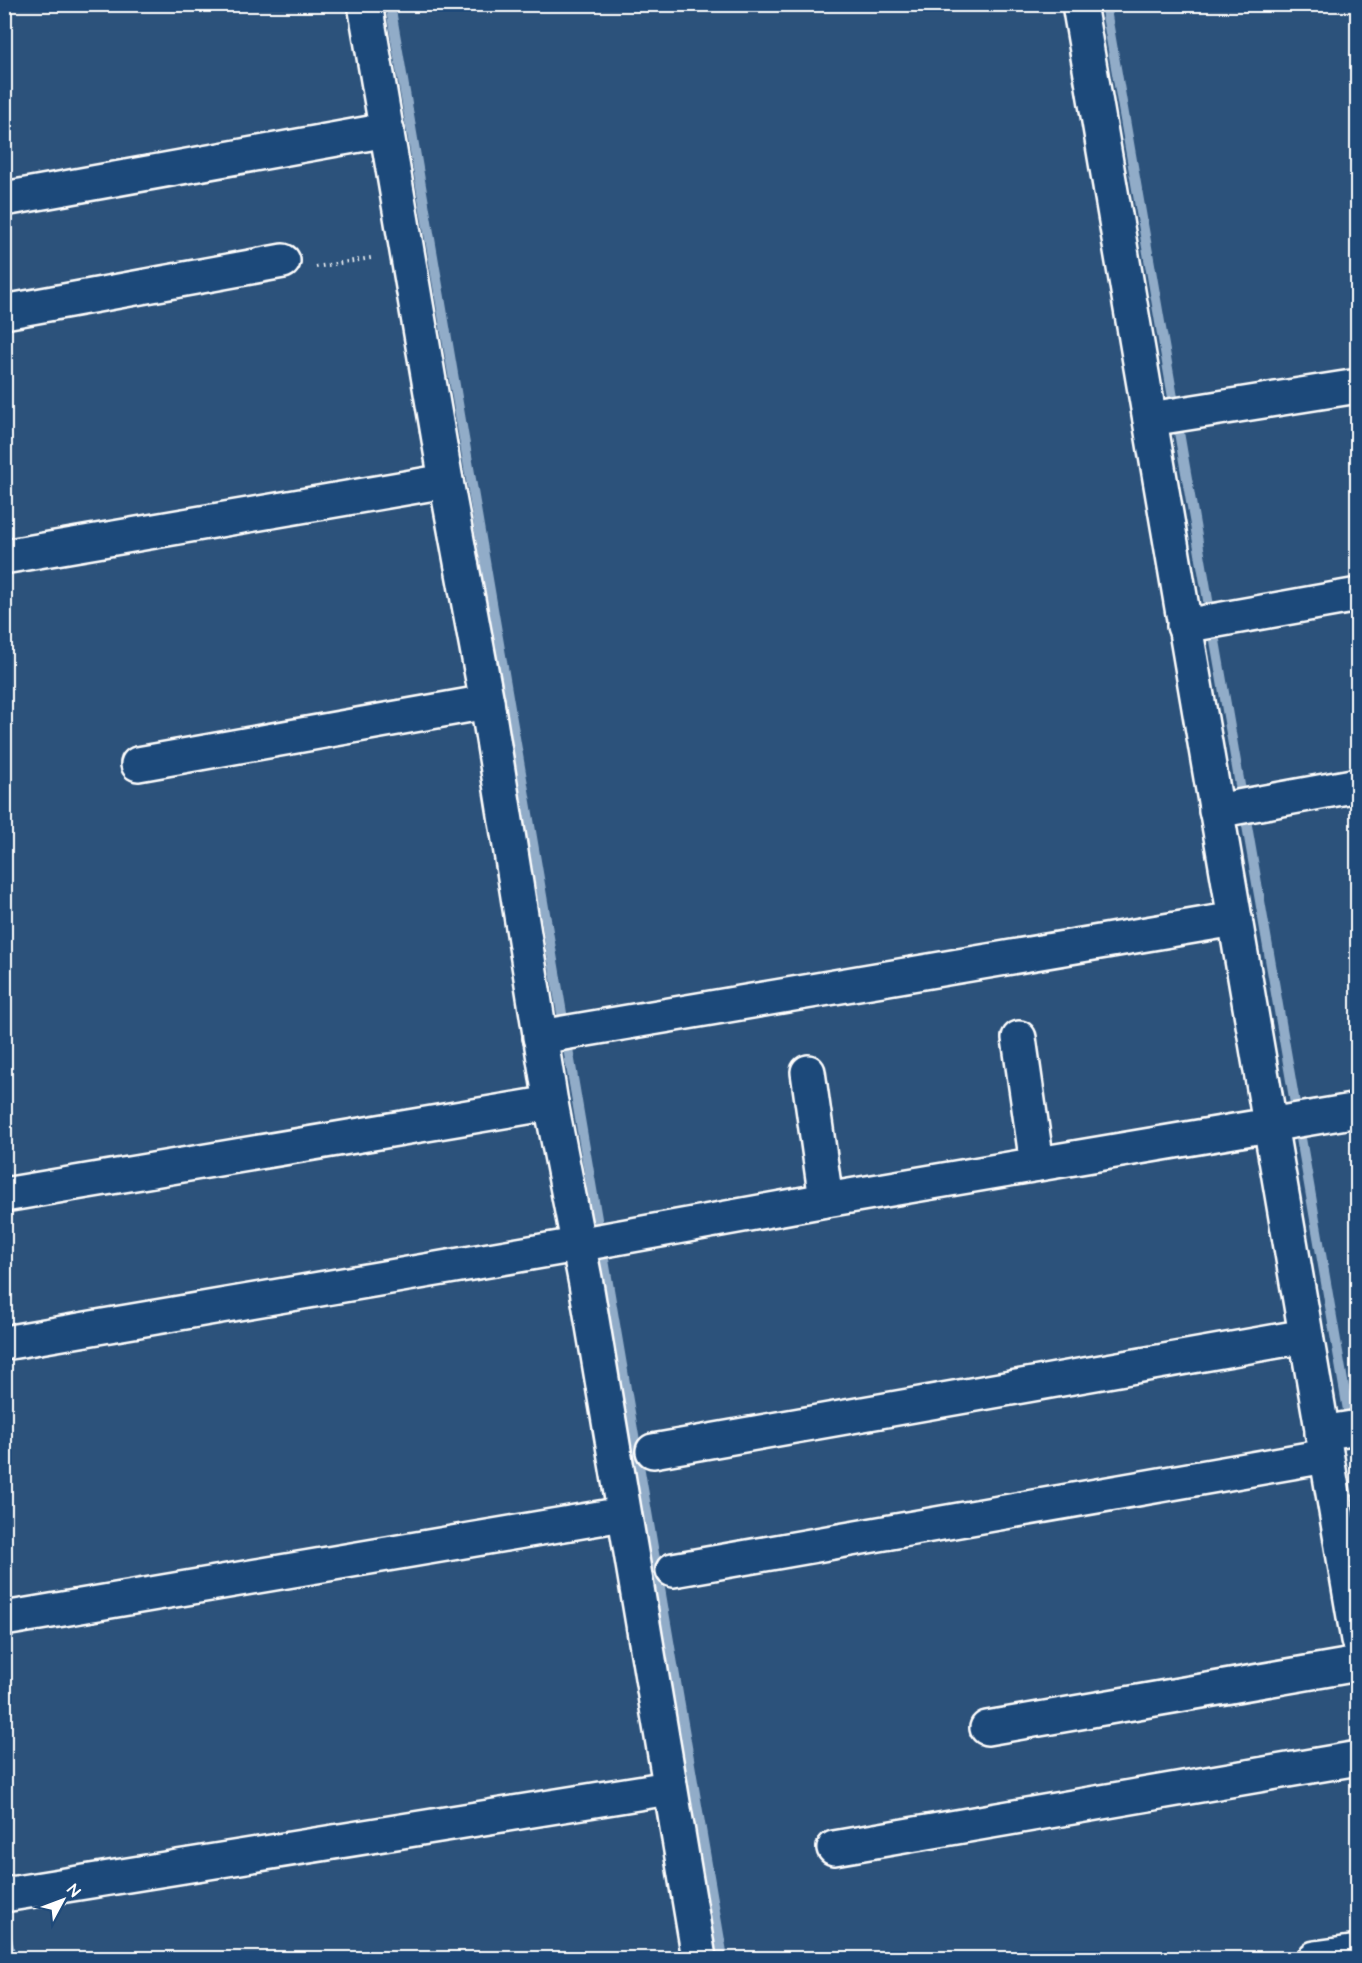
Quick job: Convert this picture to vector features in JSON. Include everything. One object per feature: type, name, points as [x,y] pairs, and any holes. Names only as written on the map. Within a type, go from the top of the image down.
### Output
[{"type":"street","points":[[365,4],[446,481],[487,702],[556,1035],[551,1103],[592,1242],[586,1284],[699,1959]]},
{"type":"street","points":[[1079,4],[1168,416],[1234,807],[1235,919],[1288,1121],[1306,1336],[1337,1437],[1356,1620]]},
{"type":"street","points":[[4,199],[387,130]]},
{"type":"street","points":[[4,312],[283,261]]},
{"type":"street","points":[[1168,416],[1358,386]]},
{"type":"street","points":[[9,556],[446,481]]},
{"type":"street","points":[[1203,622],[1358,595]]},
{"type":"street","points":[[138,764],[487,702]]},
{"type":"street","points":[[1234,807],[1358,785]]},
{"type":"street","points":[[556,1035],[1235,919]]},
{"type":"street","points":[[1019,1038],[1037,1164]]},
{"type":"street","points":[[808,1072],[826,1200]]},
{"type":"street","points":[[4,1195],[551,1103]]},
{"type":"street","points":[[4,1343],[1358,1110]]},
{"type":"street","points":[[653,1451],[1306,1336]]},
{"type":"street","points":[[672,1570],[1337,1437]]},
{"type":"street","points":[[4,1618],[623,1514]]},
{"type":"street","points":[[987,1728],[1358,1664]]},
{"type":"street","points":[[834,1848],[1358,1758]]},
{"type":"street","points":[[6,1894],[669,1788]]},
{"type":"street","points":[[1315,1959],[1358,1952]]},
{"type":"path","points":[[283,261],[298,270],[407,251]]},
{"type":"waterway","points":[[390,4],[723,1958]]},
{"type":"waterway","points":[[1105,4],[1358,1468]]},
{"type":"waterway","points":[[4,1923],[11,1958]]}]
